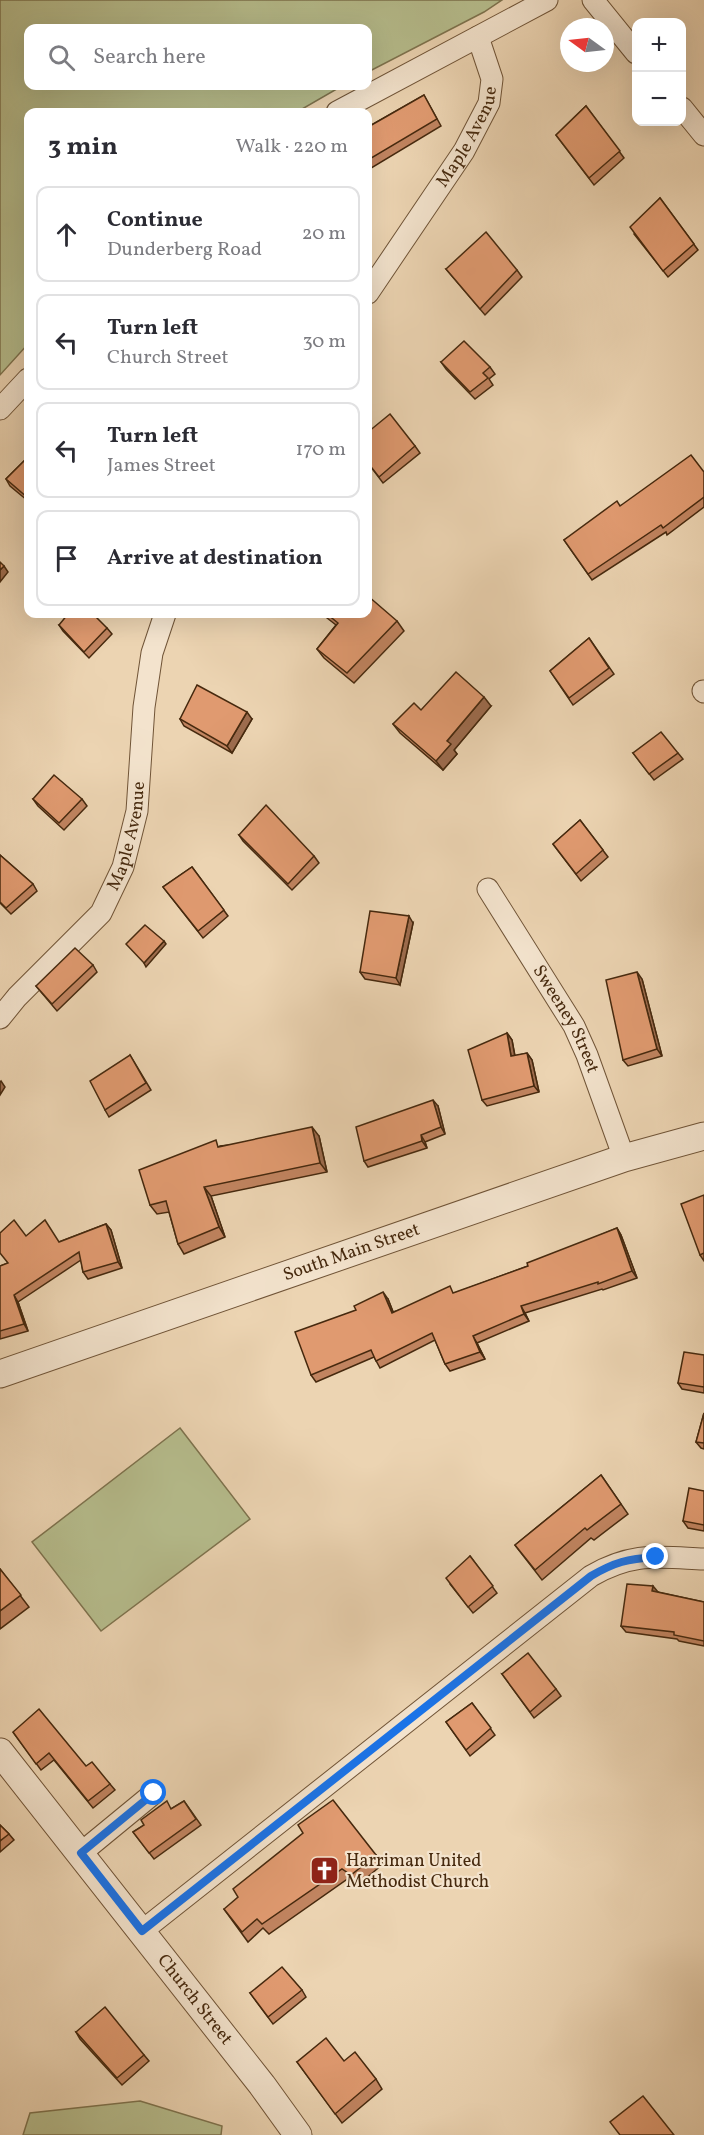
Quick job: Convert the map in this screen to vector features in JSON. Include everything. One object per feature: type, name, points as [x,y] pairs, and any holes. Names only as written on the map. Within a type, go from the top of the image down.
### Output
[{"type":"street","points":[[345,108],[547,0]]},
{"type":"street","points":[[593,0],[632,48]]},
{"type":"street","name":"Maple Avenue","points":[[372,287],[464,151],[489,103],[492,79],[478,37]]},
{"type":"street","points":[[686,114],[704,135]]},
{"type":"street","points":[[0,410],[24,383]]},
{"type":"street","name":"Maple Avenue","points":[[0,1018],[17,997],[101,913],[123,867],[137,811],[144,707],[152,653],[164,618]]},
{"type":"street","name":"Sweeney Street","points":[[488,890],[574,1026],[587,1055],[624,1158]]},
{"type":"street","name":"South Main Street","points":[[0,1374],[624,1158],[704,1136]]},
{"type":"street","points":[[142,1931],[591,1576],[612,1564],[628,1559],[656,1557],[704,1560]]},
{"type":"street","name":"Church Street","points":[[0,1752],[262,2085],[298,2135]]},
{"type":"street","points":[[81,1853],[154,1793]]},
{"type":"green space","points":[[0,0],[502,0],[484,12],[372,70],[372,24],[24,24],[24,90],[335,90],[304,108],[24,108],[24,348],[0,375]]},
{"type":"green space","points":[[180,1428],[250,1519],[101,1631],[32,1542]]},
{"type":"green space","points":[[140,2101],[222,2126],[221,2135],[23,2135],[30,2113]]},
{"type":"building","points":[[424,95],[437,119],[372,158],[372,125]]},
{"type":"building","points":[[586,106],[620,151],[589,178],[556,135]]},
{"type":"building","points":[[660,198],[694,244],[663,271],[630,227]]},
{"type":"building","points":[[486,232],[517,270],[480,309],[446,269]]},
{"type":"building","points":[[464,341],[490,367],[483,373],[488,378],[470,392],[441,362]]},
{"type":"building","points":[[390,414],[415,446],[379,477],[372,468],[372,429]]},
{"type":"building","points":[[691,455],[704,472],[704,497],[663,528],[661,525],[588,574],[564,540],[617,501],[620,506]]},
{"type":"building","points":[[24,461],[24,495],[6,479]]},
{"type":"building","points":[[372,599],[397,621],[347,673],[317,649],[338,623],[332,618],[372,618]]},
{"type":"building","points":[[65,618],[97,618],[107,628],[84,652],[59,625]]},
{"type":"building","points":[[589,638],[609,668],[569,698],[550,671]]},
{"type":"building","points":[[456,672],[484,697],[447,741],[451,744],[436,761],[393,724],[414,703],[421,710]]},
{"type":"building","points":[[197,685],[247,712],[227,746],[180,719]]},
{"type":"building","points":[[661,732],[678,753],[649,774],[633,753]]},
{"type":"building","points":[[54,775],[82,799],[59,823],[33,799]]},
{"type":"building","points":[[266,805],[314,856],[288,884],[239,835]]},
{"type":"building","points":[[580,820],[603,850],[576,874],[553,844]]},
{"type":"building","points":[[0,855],[33,884],[6,908],[0,902]]},
{"type":"building","points":[[192,867],[224,910],[198,931],[163,887]]},
{"type":"building","points":[[370,911],[409,916],[396,978],[360,972]]},
{"type":"building","points":[[145,925],[164,941],[144,963],[126,944]]},
{"type":"building","points":[[75,948],[93,965],[52,1004],[36,986]]},
{"type":"building","points":[[637,972],[657,1049],[623,1060],[606,980]]},
{"type":"building","points":[[507,1033],[511,1056],[527,1053],[534,1086],[482,1100],[468,1050]]},
{"type":"building","points":[[130,1055],[146,1083],[105,1110],[90,1081]]},
{"type":"building","points":[[433,1100],[441,1127],[421,1135],[422,1141],[364,1161],[356,1127]]},
{"type":"building","points":[[312,1127],[320,1163],[204,1187],[219,1227],[178,1244],[166,1201],[150,1205],[139,1170],[216,1140],[218,1147]]},
{"type":"building","points":[[704,1195],[704,1253],[700,1255],[681,1204]]},
{"type":"building","points":[[14,1220],[26,1236],[45,1220],[59,1242],[106,1224],[118,1262],[83,1272],[79,1252],[14,1295],[24,1324],[0,1331],[0,1266],[8,1263],[0,1253],[0,1233]]},
{"type":"building","points":[[617,1228],[632,1271],[598,1284],[598,1282],[521,1306],[524,1314],[473,1336],[480,1352],[445,1364],[432,1333],[376,1361],[371,1350],[311,1375],[295,1332],[356,1310],[354,1306],[383,1292],[392,1313],[450,1286],[453,1293],[528,1266],[527,1263]]},
{"type":"building","points":[[684,1352],[704,1355],[704,1387],[678,1383]]},
{"type":"building","points":[[704,1413],[704,1443],[696,1442]]},
{"type":"building","points":[[601,1475],[621,1504],[587,1530],[585,1528],[535,1570],[515,1545]]},
{"type":"building","points":[[689,1488],[704,1491],[704,1525],[683,1521]]},
{"type":"building","points":[[470,1556],[493,1586],[468,1607],[446,1578]]},
{"type":"building","points":[[0,1569],[21,1595],[0,1611]]},
{"type":"building","points":[[627,1584],[653,1586],[652,1591],[704,1602],[704,1641],[674,1635],[674,1632],[621,1626]]},
{"type":"building","points":[[528,1653],[556,1689],[530,1712],[502,1674]]},
{"type":"building","points":[[472,1703],[491,1728],[466,1750],[446,1722]]},
{"type":"building","points":[[39,1709],[86,1766],[92,1762],[110,1784],[88,1801],[49,1753],[36,1764],[13,1732]]},
{"type":"building","name":"Harriman United Methodist Church","points":[[333,1800],[376,1855],[351,1875],[342,1869],[262,1924],[257,1919],[242,1932],[224,1909],[238,1897],[233,1889],[303,1833],[298,1825]]},
{"type":"building","points":[[167,1801],[171,1809],[184,1801],[196,1819],[149,1853],[133,1832],[144,1825],[141,1820]]},
{"type":"building","points":[[0,1825],[9,1834],[0,1841]]},
{"type":"building","points":[[282,1967],[302,1990],[268,2017],[250,1993]]},
{"type":"building","points":[[105,2007],[144,2055],[117,2078],[76,2032]]},
{"type":"building","points":[[326,2038],[344,2061],[355,2052],[376,2079],[335,2114],[297,2062]]},
{"type":"building","points":[[643,2096],[674,2135],[620,2135],[610,2122]]},
{"type":"place","name":"Harriman United Methodist Church","points":[[325,1871]]},
{"type":"route","points":[[154,1793],[81,1853],[142,1931],[591,1576],[612,1564],[628,1559],[656,1557]]}]
